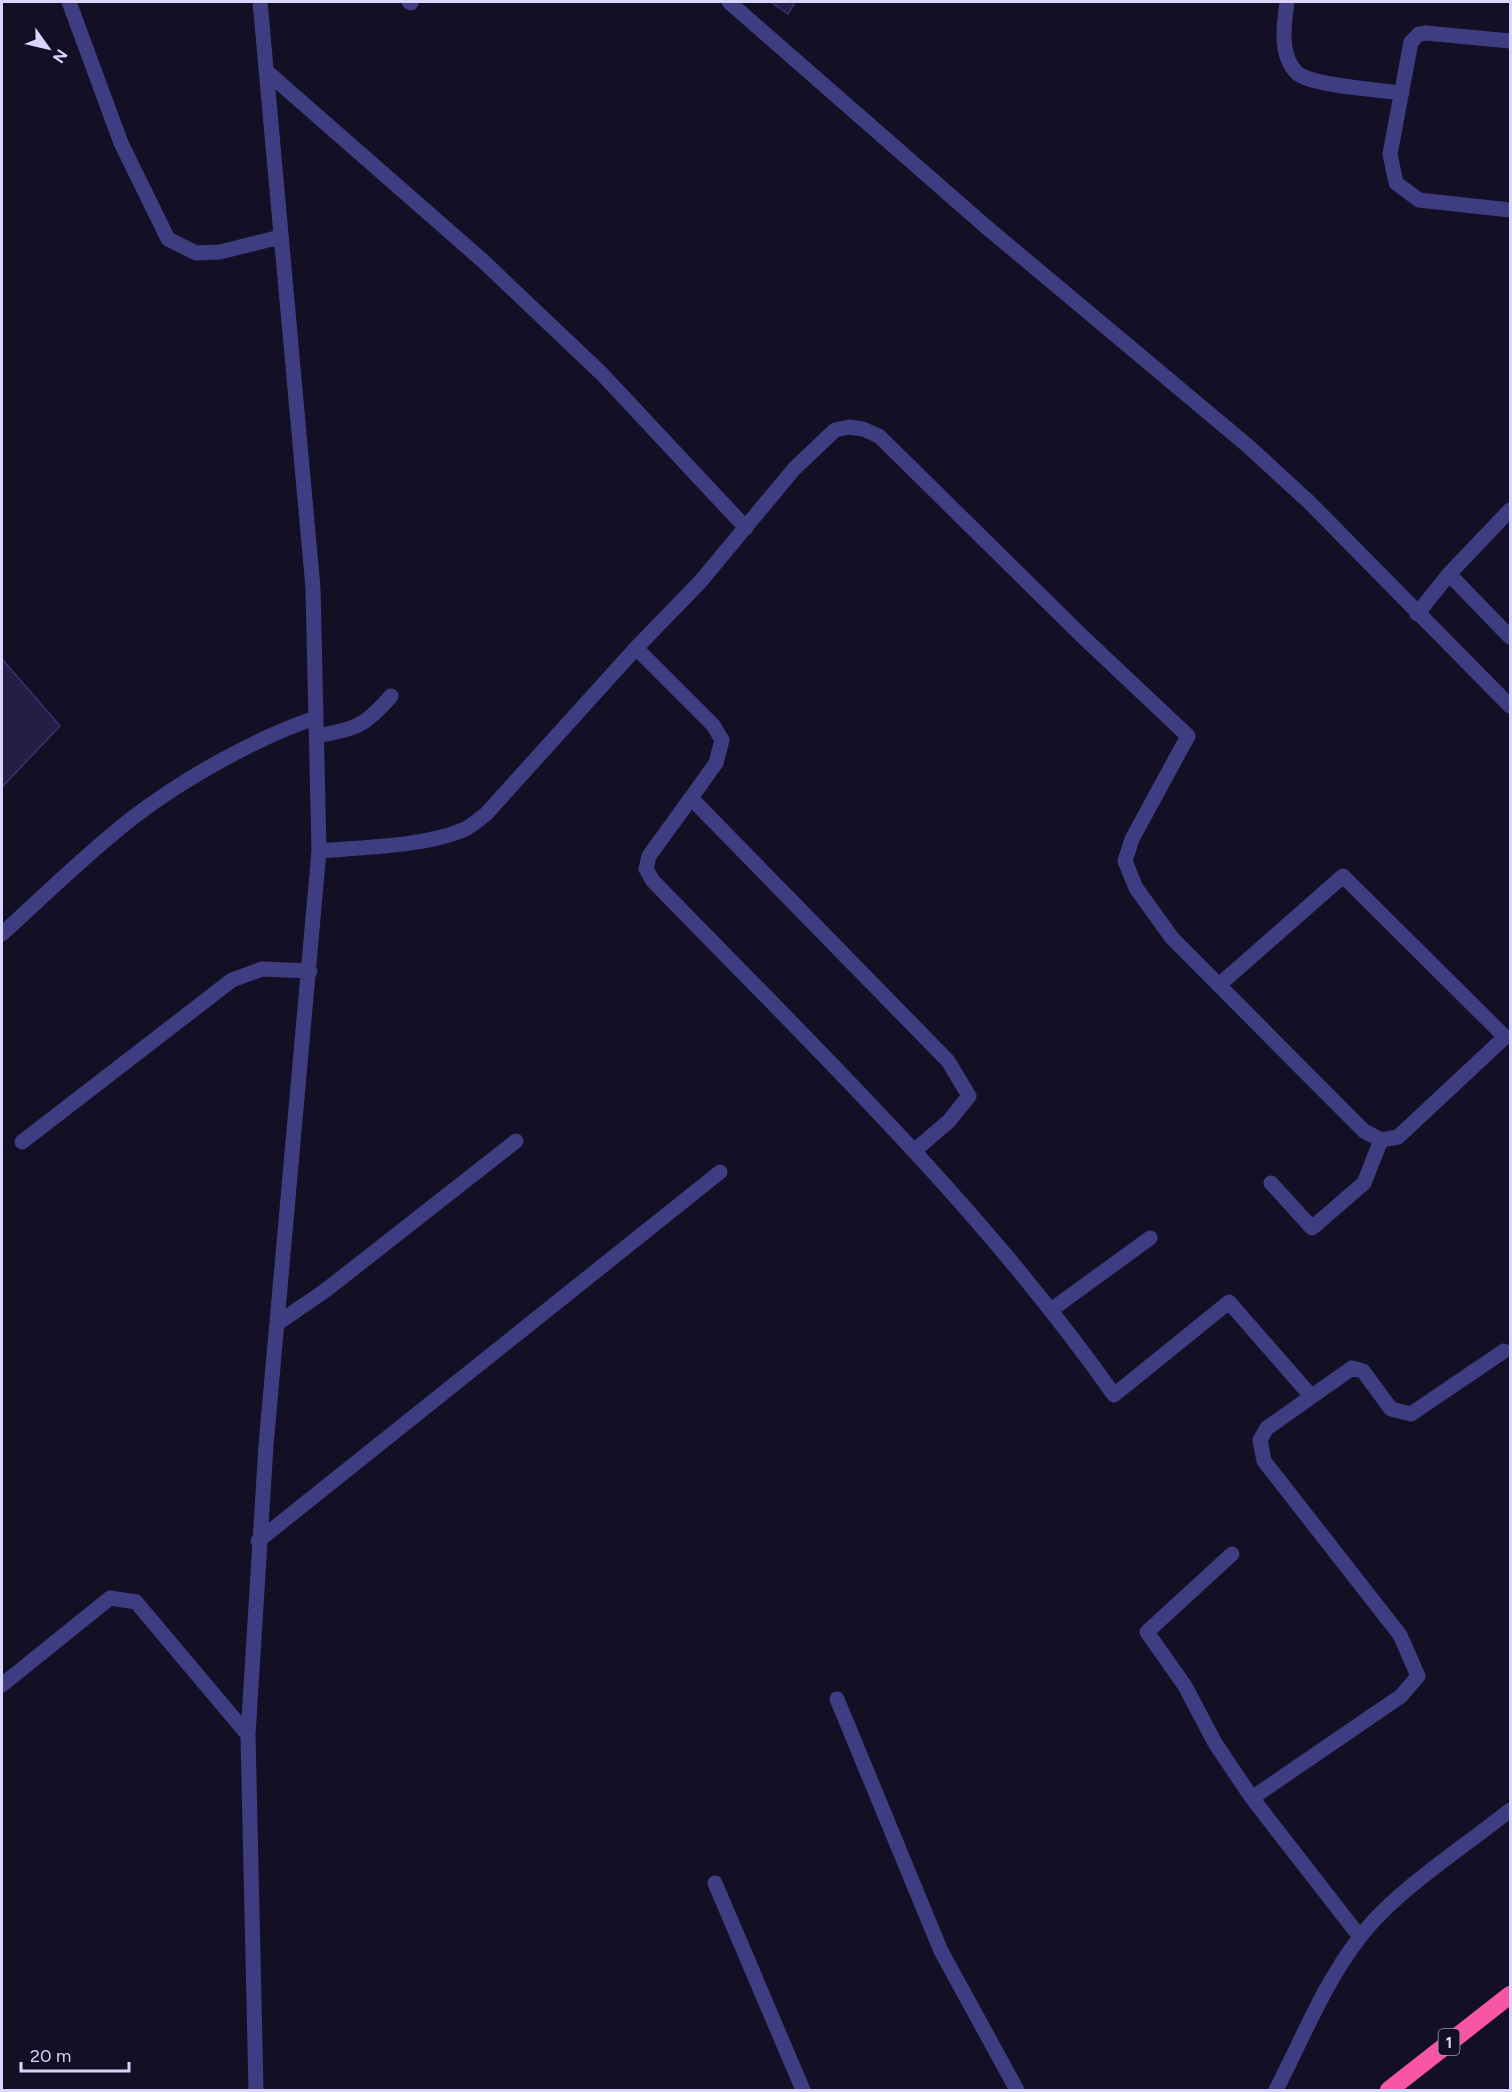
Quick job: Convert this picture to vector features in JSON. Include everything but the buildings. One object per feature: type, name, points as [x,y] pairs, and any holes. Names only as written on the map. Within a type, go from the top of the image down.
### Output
[{"type":"highway","name":"1","points":[[1389,2091],[1510,1995]]},
{"type":"street","points":[[69,2],[121,143],[168,239],[196,253],[220,252],[280,237]]},
{"type":"street","points":[[256,2091],[248,1735],[258,1541],[319,851],[313,588],[260,2]]},
{"type":"street","points":[[729,2],[984,225],[1248,446],[1309,502],[1510,706]]},
{"type":"street","points":[[1287,2],[1283,26],[1288,57],[1298,73],[1316,81],[1402,93]]},
{"type":"street","points":[[1510,41],[1419,34],[1411,42],[1389,154],[1396,183],[1419,200],[1510,210]]},
{"type":"street","points":[[266,71],[492,268],[602,374],[746,528]]},
{"type":"street","points":[[319,851],[397,844],[464,830],[486,814],[636,648],[700,582],[794,469],[835,430],[856,428],[879,436],[1082,636],[1188,736],[1132,839],[1125,861],[1136,888],[1172,938],[1364,1131],[1381,1140],[1398,1137],[1508,1037],[1343,876],[1219,985]]},
{"type":"street","points":[[1417,614],[1449,574],[1510,510]]},
{"type":"street","points":[[1449,574],[1510,637]]},
{"type":"street","points":[[636,648],[713,724],[722,740],[716,763],[649,856],[645,869],[661,889],[914,1151],[1002,1249],[1114,1395],[1229,1302],[1311,1396]]},
{"type":"street","points":[[317,736],[351,729],[370,720],[391,696]]},
{"type":"street","points":[[2,934],[135,816],[188,781],[286,728],[315,718]]},
{"type":"street","points":[[690,798],[948,1061],[962,1080],[969,1096],[961,1108],[914,1151]]},
{"type":"street","points":[[22,1142],[232,980],[262,969],[309,970]]},
{"type":"street","points":[[1271,1183],[1312,1228],[1364,1183],[1381,1140]]},
{"type":"street","points":[[278,1323],[326,1290],[516,1141]]},
{"type":"street","points":[[258,1541],[720,1172]]},
{"type":"street","points":[[1050,1310],[1150,1238]]},
{"type":"street","points":[[1252,1798],[1401,1696],[1418,1676],[1400,1635],[1264,1461],[1260,1440],[1267,1428],[1352,1368],[1363,1371],[1391,1409],[1411,1414],[1504,1351]]},
{"type":"street","points":[[1232,1554],[1147,1632],[1185,1686],[1215,1743],[1252,1798],[1360,1936]]},
{"type":"street","points":[[2,1685],[110,1598],[136,1602],[248,1735]]},
{"type":"street","points":[[837,1699],[941,1951],[1017,2091]]},
{"type":"street","points":[[1276,2091],[1335,1976],[1360,1936],[1403,1895],[1510,1810]]},
{"type":"street","points":[[715,1883],[803,2091]]}]
